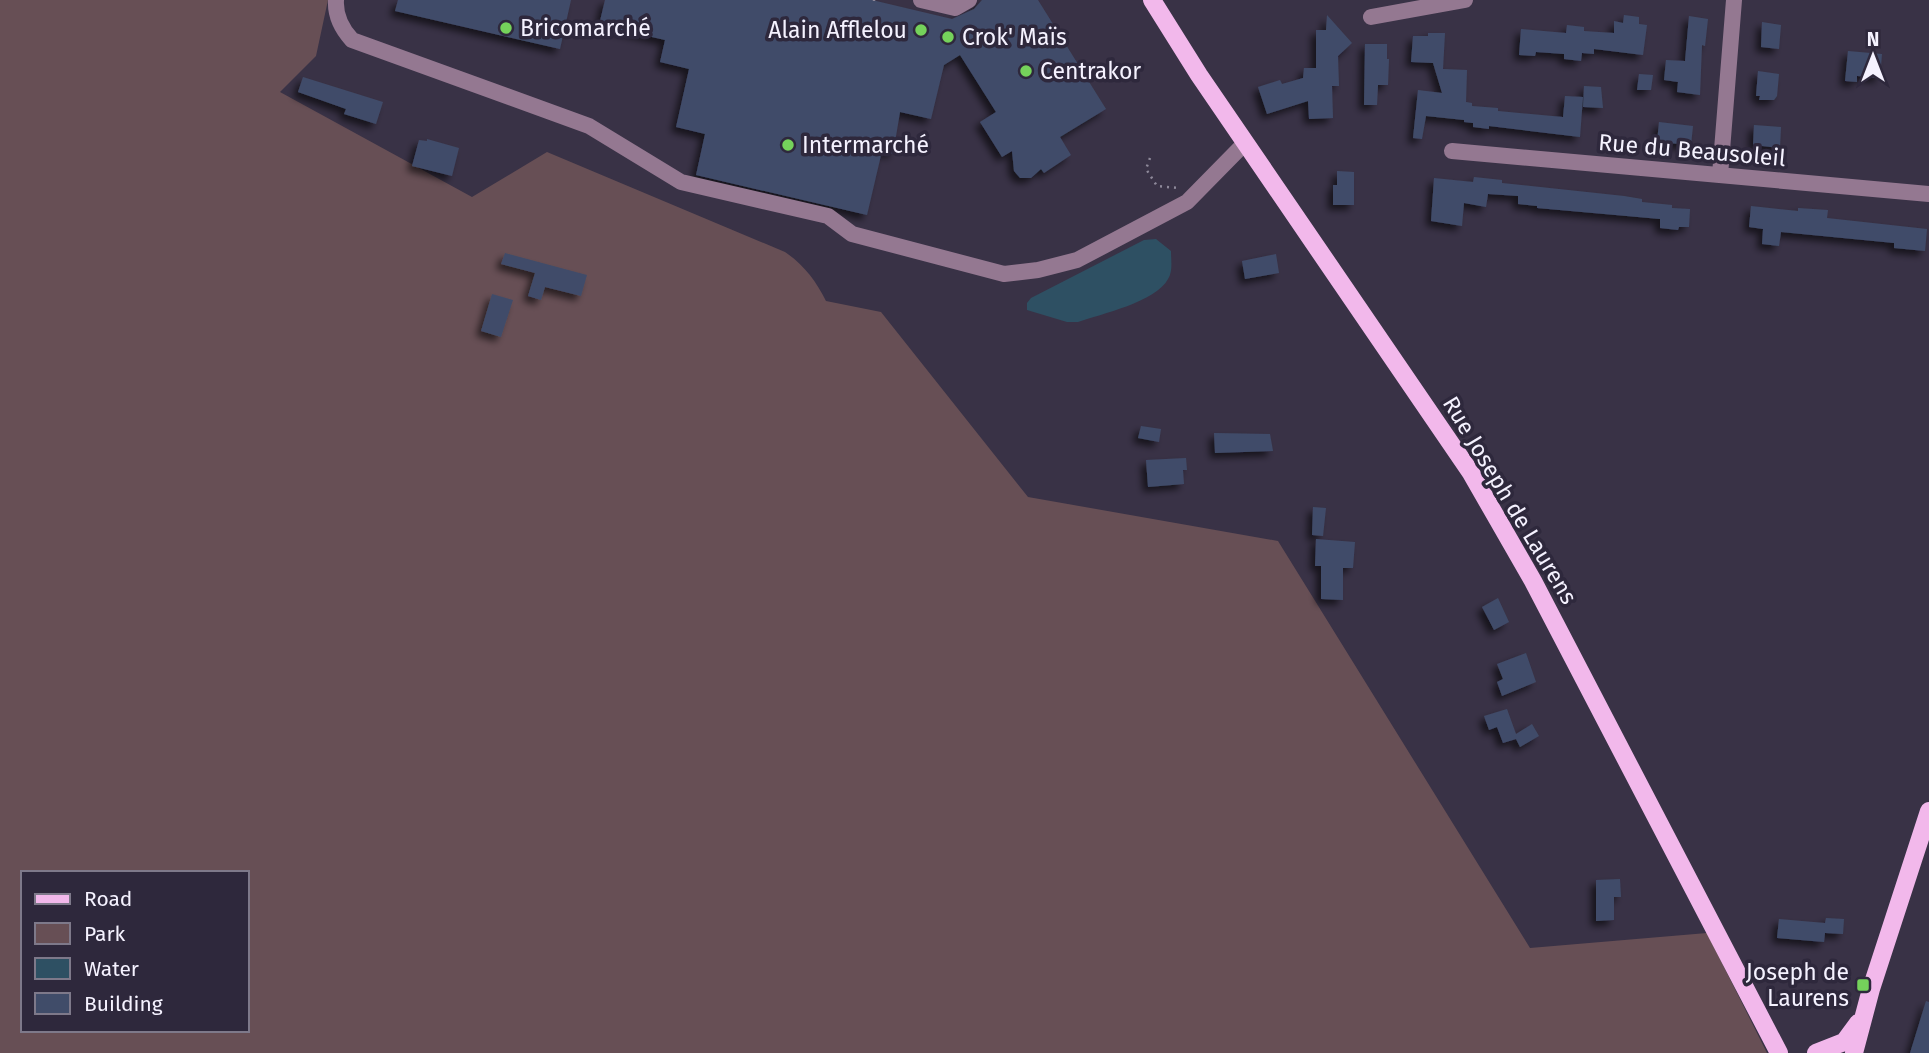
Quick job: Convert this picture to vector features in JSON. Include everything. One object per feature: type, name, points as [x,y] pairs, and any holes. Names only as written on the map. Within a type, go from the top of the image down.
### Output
[{"type":"main road","name":"Rue Joseph de Laurens","points":[[1152,0],[1245,143],[1471,473],[1533,581],[1779,1053]]},
{"type":"main road","points":[[1854,1053],[1929,811]]},
{"type":"main road","points":[[1816,1053],[1844,1042],[1863,1017]]},
{"type":"street","points":[[335,0],[335,12],[343,30],[352,40],[589,126],[681,182],[828,216],[852,234],[1004,274],[1038,270],[1077,260],[1187,202],[1245,143]]},
{"type":"street","points":[[921,0],[955,8],[969,0]]},
{"type":"street","points":[[1371,17],[1465,0]]},
{"type":"street","points":[[1720,175],[1734,0]]},
{"type":"street","name":"Rue du Beausoleil","points":[[1452,150],[1929,194]]},
{"type":"path","points":[[1150,159],[1146,169],[1157,186],[1179,188]]},
{"type":"green space","points":[[0,0],[328,0],[316,56],[280,92],[472,197],[547,152],[785,252],[809,274],[826,301],[881,312],[1028,497],[1278,541],[1530,948],[1707,933],[1767,1053],[0,1053]]},
{"type":"water","points":[[1156,239],[1171,251],[1170,276],[1162,287],[1140,301],[1078,322],[1067,322],[1027,310],[1027,303],[1031,298],[1144,240]]},
{"type":"building","name":"Bricomarché","points":[[398,0],[571,0],[560,49],[395,11]]},
{"type":"building","points":[[605,0],[872,0],[952,19],[974,9],[982,0],[1038,0],[1106,109],[1060,137],[1071,155],[1044,173],[1041,169],[1031,178],[1020,178],[1014,171],[1012,151],[1002,157],[980,122],[996,112],[960,55],[944,65],[931,119],[900,112],[893,154],[882,151],[867,215],[696,175],[705,134],[676,127],[689,69],[660,62],[665,40],[599,25]]},
{"type":"building","points":[[1327,15],[1352,43],[1338,56],[1339,86],[1332,86],[1333,118],[1309,119],[1308,101],[1267,114],[1258,87],[1280,80],[1282,84],[1303,78],[1304,68],[1316,68],[1316,30],[1326,30]]},
{"type":"building","points":[[1624,15],[1639,17],[1639,24],[1647,25],[1643,55],[1594,49],[1594,54],[1582,53],[1581,61],[1564,59],[1564,54],[1536,52],[1535,56],[1519,55],[1521,29],[1566,33],[1567,25],[1584,27],[1584,31],[1614,33],[1614,21],[1623,23]]},
{"type":"building","points":[[1689,16],[1708,19],[1705,46],[1702,45],[1700,95],[1677,92],[1678,82],[1664,80],[1666,60],[1685,61]]},
{"type":"building","points":[[1762,22],[1781,25],[1779,49],[1761,47]]},
{"type":"building","points":[[1428,33],[1445,33],[1443,69],[1467,70],[1466,102],[1472,103],[1472,106],[1498,108],[1498,111],[1563,117],[1565,96],[1583,97],[1580,137],[1489,126],[1489,129],[1473,127],[1473,123],[1464,120],[1426,116],[1422,139],[1413,138],[1418,90],[1442,93],[1433,63],[1411,62],[1413,36],[1428,36]]},
{"type":"building","points":[[1365,44],[1387,44],[1388,85],[1378,85],[1377,105],[1364,105]]},
{"type":"building","points":[[1848,51],[1882,54],[1880,78],[1857,76],[1857,82],[1845,81]]},
{"type":"building","points":[[1758,71],[1779,74],[1777,96],[1774,100],[1759,100],[1760,96],[1756,96]]},
{"type":"building","points":[[1639,74],[1653,75],[1651,90],[1637,90]]},
{"type":"building","points":[[303,77],[383,102],[376,124],[344,114],[346,109],[298,92]]},
{"type":"building","points":[[1584,86],[1601,87],[1603,108],[1583,107]]},
{"type":"building","points":[[1659,122],[1693,126],[1691,145],[1657,142]]},
{"type":"building","points":[[1754,125],[1781,127],[1780,148],[1753,145]]},
{"type":"building","points":[[427,139],[459,148],[452,176],[412,166],[419,140]]},
{"type":"building","points":[[1337,171],[1354,172],[1354,205],[1333,205],[1333,185],[1337,185]]},
{"type":"building","points":[[1474,177],[1502,180],[1502,183],[1624,196],[1642,199],[1642,202],[1672,205],[1672,208],[1690,209],[1689,227],[1679,227],[1678,230],[1660,228],[1660,219],[1537,208],[1518,204],[1518,196],[1488,194],[1486,207],[1464,203],[1462,226],[1431,221],[1434,178],[1473,182]]},
{"type":"building","points":[[1751,206],[1798,211],[1798,208],[1828,210],[1827,218],[1927,229],[1925,251],[1894,248],[1894,243],[1781,232],[1779,246],[1762,244],[1763,229],[1749,227]]},
{"type":"building","points":[[505,253],[587,275],[581,296],[545,287],[541,300],[528,296],[535,273],[501,264]]},
{"type":"building","points":[[1276,254],[1279,273],[1245,279],[1242,261]]},
{"type":"building","points":[[492,294],[513,300],[501,337],[481,331]]},
{"type":"building","points":[[1141,426],[1161,429],[1159,442],[1138,438]]},
{"type":"building","points":[[1214,433],[1270,434],[1273,451],[1215,453]]},
{"type":"building","points":[[1186,458],[1184,484],[1148,487],[1146,460]]},
{"type":"building","points":[[1313,507],[1326,508],[1323,536],[1312,535]]},
{"type":"building","points":[[1316,539],[1355,542],[1353,568],[1343,568],[1343,600],[1321,599],[1321,566],[1315,566]]},
{"type":"building","points":[[1498,598],[1509,622],[1494,630],[1482,607]]},
{"type":"building","points":[[1526,653],[1536,682],[1502,696],[1497,682],[1503,679],[1497,664]]},
{"type":"building","points":[[1507,709],[1516,734],[1532,724],[1539,736],[1520,747],[1516,739],[1503,743],[1497,727],[1489,730],[1484,716]]},
{"type":"building","points":[[1620,879],[1621,897],[1614,897],[1614,920],[1596,921],[1596,880]]},
{"type":"building","points":[[1826,918],[1844,919],[1843,934],[1825,933],[1824,942],[1777,938],[1779,919],[1825,923]]},
{"type":"building","points":[[1926,1001],[1929,1002],[1929,1053],[1910,1053]]},
{"type":"place","name":"Bricomarché","points":[[506,28]]},
{"type":"place","name":"Alain Afflelou","points":[[921,30]]},
{"type":"place","name":"Crok' Maïs","points":[[948,37]]},
{"type":"place","name":"Centrakor","points":[[1026,71]]},
{"type":"place","name":"Intermarché","points":[[788,145]]},
{"type":"place","name":"Joseph de Laurens","points":[[1863,985]]}]
